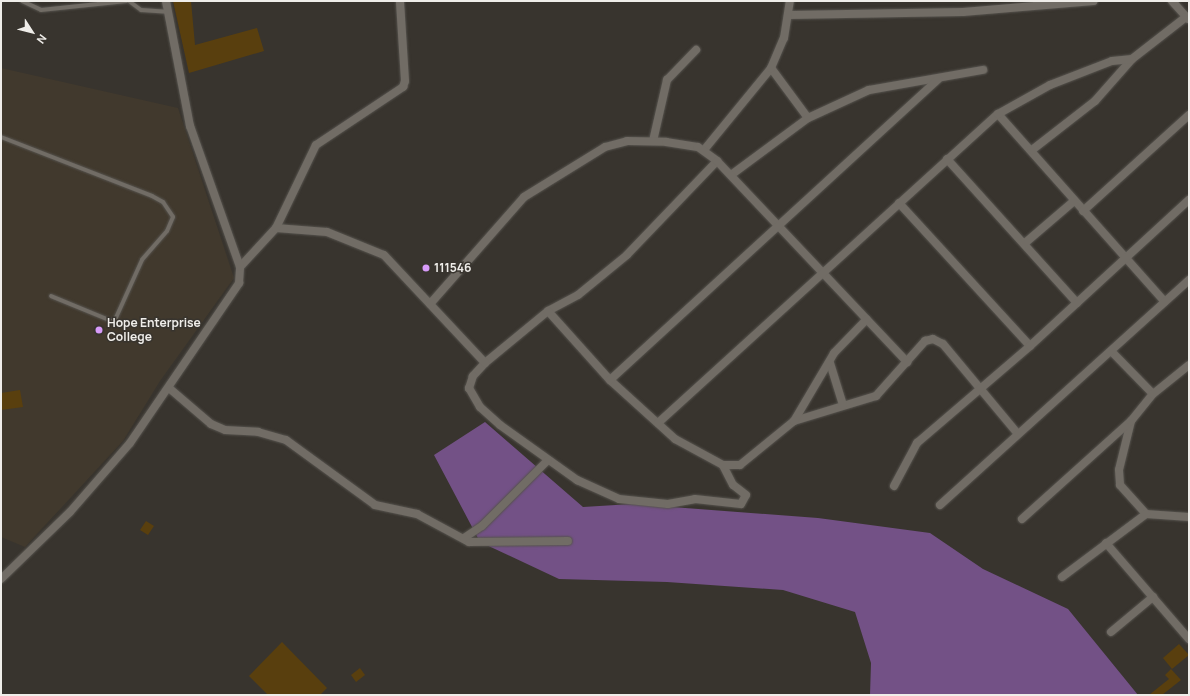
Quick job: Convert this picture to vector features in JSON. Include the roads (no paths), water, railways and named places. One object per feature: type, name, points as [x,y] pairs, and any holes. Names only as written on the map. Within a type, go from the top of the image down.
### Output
[{"type":"street","points":[[166,1],[190,126],[240,267]]},
{"type":"street","points":[[1,579],[70,512],[130,443],[233,296],[240,267],[276,228],[316,145],[403,87],[405,81],[400,1]]},
{"type":"street","points":[[704,150],[770,68],[789,15],[790,1]]},
{"type":"street","points":[[789,15],[963,12],[1094,1]]},
{"type":"street","points":[[1032,150],[1095,101],[1132,59],[1187,18],[1172,1]]},
{"type":"street","points":[[654,141],[667,80],[696,50]]},
{"type":"street","points":[[658,423],[732,352],[824,272],[998,114],[1050,85],[1112,61],[1132,59]]},
{"type":"street","points":[[770,68],[808,118]]},
{"type":"street","points":[[731,175],[808,118],[869,90],[900,82],[938,79],[983,70]]},
{"type":"street","points":[[610,380],[781,226],[938,79]]},
{"type":"street","points":[[998,114],[1032,150],[1074,201],[1165,302]]},
{"type":"street","points":[[1083,211],[1189,115]]},
{"type":"street","points":[[430,304],[524,197],[604,147],[627,141],[654,141],[704,150],[717,161],[781,226],[907,362]]},
{"type":"street","points":[[947,159],[1025,243],[1077,303]]},
{"type":"street","points":[[717,161],[623,259],[578,295],[548,311],[485,363],[469,382],[471,395],[500,425],[577,480],[619,499],[668,504],[695,499],[741,504],[746,495],[733,484],[723,465]]},
{"type":"street","points":[[894,486],[917,443],[982,389],[1189,200]]},
{"type":"street","points":[[1025,243],[1074,201]]},
{"type":"street","points":[[899,204],[1030,346]]},
{"type":"street","points":[[276,228],[327,232],[367,246],[394,264],[485,363]]},
{"type":"street","points":[[940,505],[1018,434],[1112,353],[1189,280]]},
{"type":"street","points":[[548,311],[610,380],[675,439],[723,465],[740,465],[794,421],[842,342],[867,319]]},
{"type":"street","points":[[794,421],[876,396],[925,341],[938,340],[982,389],[1018,434]]},
{"type":"street","points":[[1112,353],[1152,394]]},
{"type":"street","points":[[830,363],[843,405]]},
{"type":"street","points":[[1022,519],[1131,421],[1152,394],[1189,365]]},
{"type":"street","points":[[169,388],[211,424],[225,430],[258,432],[286,440],[375,505],[418,514],[473,544],[568,541]]},
{"type":"street","points":[[1131,421],[1119,470],[1120,485],[1146,514],[1188,519]]},
{"type":"street","points":[[464,538],[482,526],[548,460]]},
{"type":"street","points":[[1062,576],[1146,514]]},
{"type":"street","points":[[1106,543],[1189,638]]},
{"type":"street","points":[[1111,632],[1153,597]]},
{"type":"lane","points":[[22,1],[41,10],[128,1],[146,11],[167,12]]},
{"type":"lane","points":[[1,137],[152,196],[163,202],[173,217],[167,231],[142,260],[114,322],[51,296]]},
{"type":"place","name":"111546","points":[[426,268]]},
{"type":"place","name":"Hope Enterprise College","points":[[99,330]]}]
